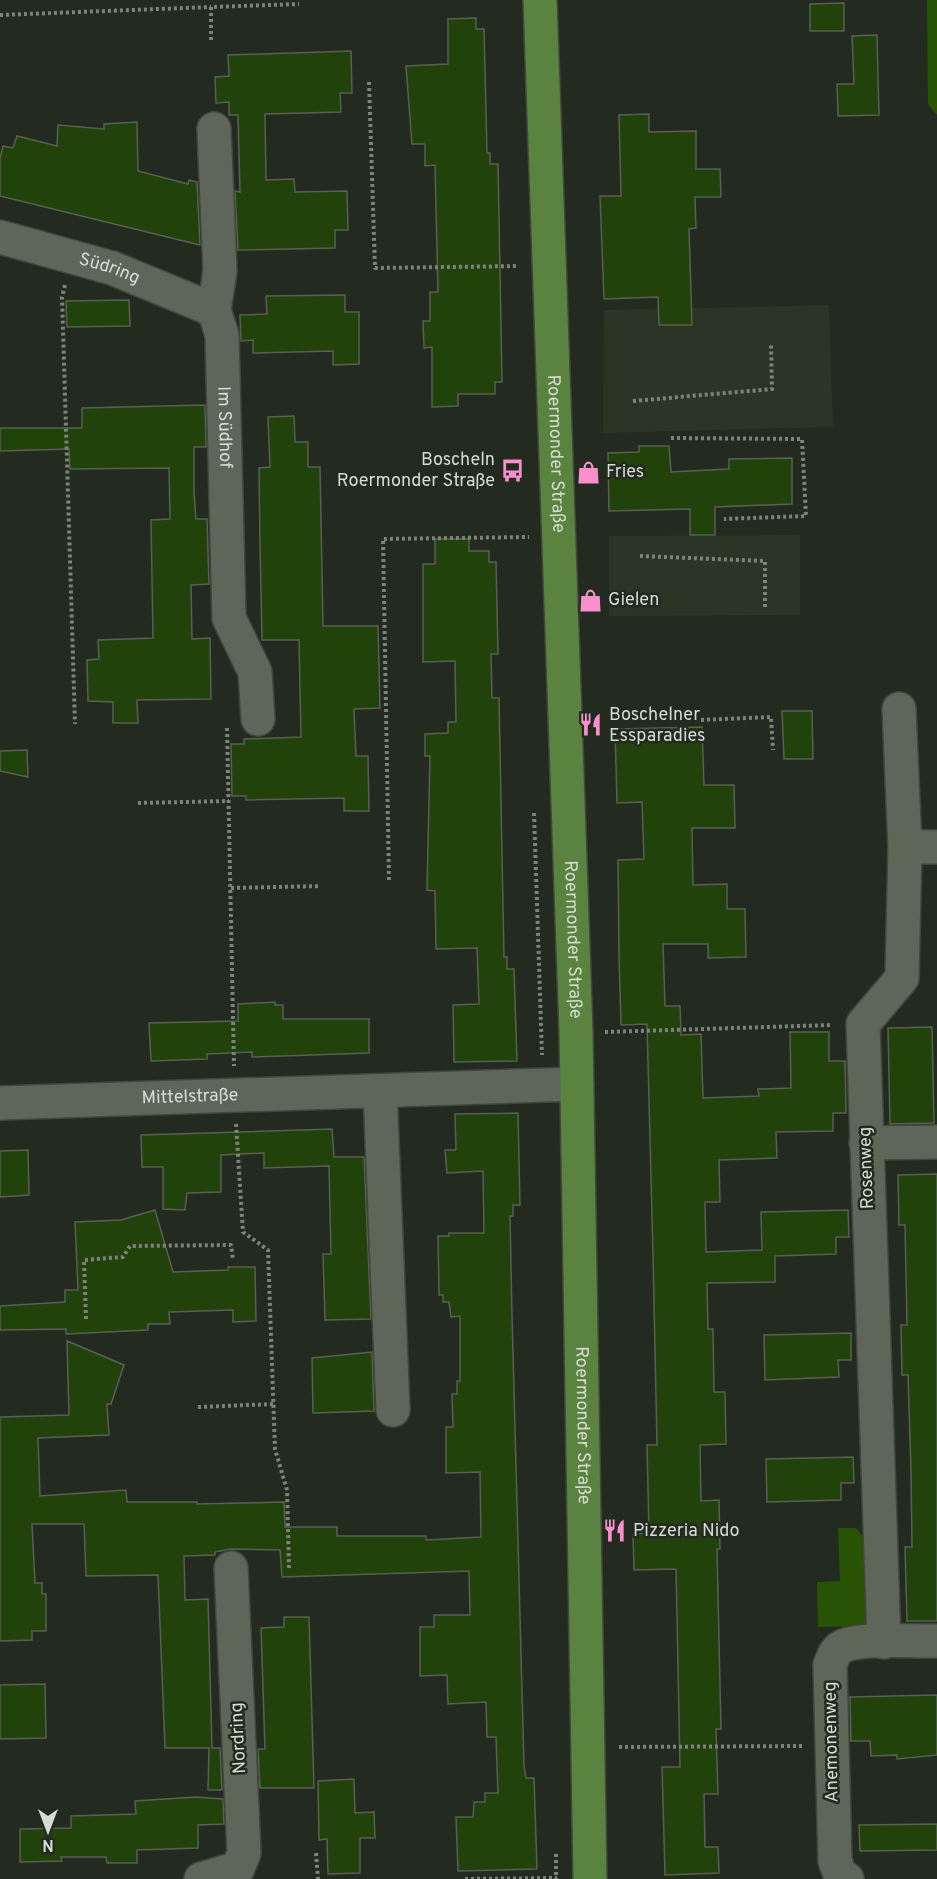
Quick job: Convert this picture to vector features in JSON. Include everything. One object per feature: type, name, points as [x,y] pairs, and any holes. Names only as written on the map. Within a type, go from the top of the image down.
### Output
[{"type":"main road","name":"Roermonder Straße","points":[[540,0],[576,1032],[590,1878]]},
{"type":"street","name":"Im Südhof","points":[[214,129],[220,270],[214,310],[222,335],[230,618],[255,672],[242,719]]},
{"type":"street","name":"Südring","points":[[0,237],[72,255],[112,268],[214,310]]},
{"type":"street","points":[[862,1024],[902,978],[904,847],[899,709]]},
{"type":"street","points":[[904,847],[937,847]]},
{"type":"street","name":"Rosenweg","points":[[862,1024],[884,1642]]},
{"type":"street","name":"Mittelstraße","points":[[0,1102],[577,1084]]},
{"type":"street","points":[[380,1091],[393,1410]]},
{"type":"street","points":[[866,1143],[937,1142]]},
{"type":"street","name":"Nordring","points":[[201,1879],[238,1868],[244,1853],[231,1568]]},
{"type":"street","points":[[884,1642],[937,1641]]},
{"type":"street","name":"Anemonenweg","points":[[847,1879],[842,1877],[835,1861],[830,1665],[835,1652],[842,1647],[859,1643],[884,1642]]},
{"type":"path","points":[[0,15],[299,4]]},
{"type":"path","points":[[211,7],[211,40]]},
{"type":"path","points":[[369,82],[375,268],[551,265]]},
{"type":"path","points":[[517,254],[518,278]]},
{"type":"path","points":[[72,255],[62,297],[75,724]]},
{"type":"path","points":[[633,401],[772,389],[771,343]]},
{"type":"path","points":[[671,438],[802,439],[806,516],[724,519]]},
{"type":"path","points":[[526,528],[526,548]]},
{"type":"path","points":[[389,880],[383,539],[560,536]]},
{"type":"path","points":[[640,556],[765,561],[765,608]]},
{"type":"path","points":[[701,720],[771,717],[773,750]]},
{"type":"path","points":[[242,719],[229,801],[235,1095],[243,1232],[268,1250],[275,1449],[287,1490],[290,1568]]},
{"type":"path","points":[[138,803],[229,801]]},
{"type":"path","points":[[534,811],[543,1085]]},
{"type":"path","points":[[231,888],[321,886]]},
{"type":"path","points":[[576,1032],[862,1024]]},
{"type":"path","points":[[86,1319],[84,1260],[123,1257],[130,1246],[231,1245],[233,1260]]},
{"type":"path","points":[[198,1407],[274,1404]]},
{"type":"path","points":[[589,1747],[831,1746]]},
{"type":"path","points":[[556,1845],[556,1878]]},
{"type":"path","points":[[316,1853],[318,1879]]},
{"type":"path","points":[[465,1879],[590,1878]]},
{"type":"shaded area","points":[[829,305],[833,427],[603,433],[604,310]]},
{"type":"shaded area","points":[[800,535],[800,615],[609,616],[609,536]]},
{"type":"green space","points":[[927,0],[937,0],[937,115],[928,104]]},
{"type":"green space","points":[[838,1528],[856,1528],[872,1548],[874,1626],[818,1627],[817,1582],[840,1581]]},
{"type":"building","points":[[844,3],[844,31],[810,31],[810,4]]},
{"type":"building","points":[[476,18],[476,29],[484,29],[487,153],[490,153],[490,164],[498,164],[502,382],[495,382],[495,394],[458,394],[458,406],[432,407],[432,347],[424,348],[423,321],[430,321],[430,292],[438,292],[435,165],[425,166],[425,144],[412,144],[406,66],[448,64],[448,19]]},
{"type":"building","points":[[877,35],[879,115],[838,116],[837,84],[854,84],[852,36]]},
{"type":"building","points":[[351,51],[352,93],[340,93],[341,112],[265,114],[266,180],[294,179],[295,192],[347,191],[348,230],[335,230],[335,248],[238,250],[235,191],[240,192],[238,115],[229,115],[229,102],[216,103],[215,77],[229,76],[228,55]]},
{"type":"building","points":[[649,114],[649,132],[696,131],[696,169],[720,169],[721,197],[695,197],[696,228],[689,229],[692,325],[659,325],[658,297],[604,299],[600,196],[621,196],[619,115]]},
{"type":"building","points":[[137,122],[138,171],[188,184],[189,180],[197,182],[200,245],[0,196],[0,158],[3,146],[13,148],[17,136],[57,146],[58,125],[104,129],[104,124]]},
{"type":"building","points":[[345,295],[345,312],[359,312],[359,364],[333,365],[333,351],[253,353],[253,340],[241,341],[240,315],[267,314],[266,296]]},
{"type":"building","points":[[129,300],[130,326],[67,327],[66,301]]},
{"type":"building","points":[[205,405],[206,447],[194,447],[194,493],[196,519],[207,519],[209,584],[191,585],[192,639],[210,638],[211,699],[137,700],[138,723],[113,723],[113,702],[88,701],[87,660],[99,659],[98,640],[153,638],[151,520],[170,519],[169,468],[70,469],[69,449],[0,451],[0,428],[82,428],[82,408]]},
{"type":"building","points":[[294,416],[295,442],[308,442],[308,467],[320,467],[323,626],[378,626],[380,708],[354,709],[356,756],[368,756],[369,811],[344,811],[344,798],[246,800],[246,796],[232,796],[231,744],[244,744],[244,739],[301,737],[299,640],[262,640],[259,468],[270,467],[268,417]]},
{"type":"building","points":[[639,446],[669,446],[671,472],[729,469],[729,459],[792,458],[792,504],[715,507],[715,535],[690,535],[690,509],[609,511],[608,453],[639,452]]},
{"type":"building","points":[[435,539],[469,539],[469,551],[489,551],[489,562],[496,562],[498,654],[491,654],[492,698],[499,698],[504,957],[507,957],[507,969],[514,969],[517,1061],[454,1062],[453,1005],[479,1004],[477,948],[436,949],[435,891],[427,890],[430,756],[425,756],[425,734],[448,733],[448,722],[456,722],[455,661],[423,662],[423,564],[435,564]]},
{"type":"building","points":[[782,711],[812,711],[813,759],[784,759]]},
{"type":"building","points":[[702,727],[704,785],[734,785],[735,828],[692,828],[693,885],[727,884],[727,909],[745,909],[746,957],[708,958],[708,944],[663,944],[665,1006],[680,1006],[681,1035],[701,1034],[703,1098],[759,1096],[758,1089],[791,1088],[790,1032],[829,1032],[829,1061],[845,1061],[846,1113],[833,1113],[833,1131],[776,1132],[777,1158],[719,1160],[720,1202],[705,1202],[706,1252],[762,1250],[761,1212],[848,1210],[849,1237],[836,1237],[836,1254],[775,1256],[775,1282],[707,1283],[708,1329],[713,1329],[714,1392],[725,1392],[726,1444],[700,1445],[701,1501],[719,1500],[720,1549],[717,1549],[721,1729],[716,1729],[718,1794],[704,1794],[705,1847],[718,1847],[719,1873],[665,1875],[662,1767],[680,1767],[676,1569],[634,1570],[633,1534],[649,1533],[647,1445],[657,1445],[653,1255],[647,1024],[621,1025],[619,956],[618,860],[644,859],[642,802],[617,803],[615,729]]},
{"type":"building","points":[[27,750],[28,777],[0,771],[0,751]]},
{"type":"building","points":[[275,1002],[275,1005],[283,1005],[283,1019],[369,1019],[369,1053],[252,1057],[252,1052],[207,1054],[207,1059],[151,1061],[149,1023],[238,1021],[238,1004]]},
{"type":"building","points":[[932,1027],[934,1123],[890,1124],[888,1028]]},
{"type":"building","points":[[518,1113],[520,1205],[513,1205],[513,1216],[510,1216],[512,1315],[524,1766],[526,1778],[534,1778],[537,1869],[458,1871],[456,1817],[473,1817],[474,1802],[485,1802],[485,1793],[498,1793],[496,1737],[487,1737],[486,1702],[448,1704],[447,1675],[420,1676],[420,1627],[434,1627],[434,1615],[470,1615],[469,1571],[282,1577],[280,1550],[230,1549],[215,1552],[215,1555],[184,1556],[185,1600],[208,1599],[212,1748],[220,1748],[222,1790],[208,1790],[209,1748],[165,1748],[158,1575],[86,1576],[84,1524],[32,1524],[35,1583],[42,1583],[42,1594],[46,1594],[46,1631],[32,1631],[32,1640],[0,1641],[0,1417],[69,1415],[67,1341],[124,1365],[111,1404],[107,1404],[109,1435],[38,1438],[40,1496],[126,1490],[127,1502],[197,1502],[197,1504],[284,1502],[285,1527],[337,1527],[337,1536],[426,1536],[426,1540],[481,1537],[480,1472],[446,1473],[446,1427],[453,1427],[452,1394],[457,1394],[457,1381],[460,1381],[460,1316],[451,1317],[449,1302],[443,1302],[443,1295],[439,1295],[438,1236],[449,1236],[449,1233],[484,1233],[483,1171],[447,1173],[445,1150],[456,1150],[455,1114]]},
{"type":"building","points":[[332,1129],[334,1157],[364,1157],[371,1319],[325,1320],[323,1254],[331,1254],[329,1166],[264,1168],[264,1153],[221,1155],[221,1192],[187,1193],[185,1210],[163,1209],[163,1167],[142,1167],[141,1135]]},
{"type":"building","points":[[28,1150],[29,1195],[0,1197],[0,1151]]},
{"type":"building","points":[[937,1174],[937,1621],[907,1621],[905,1547],[912,1547],[911,1472],[908,1375],[902,1375],[901,1325],[907,1325],[905,1225],[899,1225],[898,1175]]},
{"type":"building","points":[[155,1210],[173,1272],[255,1267],[256,1321],[233,1322],[233,1310],[169,1312],[170,1324],[148,1324],[148,1330],[66,1334],[66,1329],[0,1330],[0,1306],[65,1302],[65,1290],[78,1290],[75,1222],[121,1220]]},
{"type":"building","points":[[851,1333],[851,1360],[838,1360],[839,1377],[765,1380],[764,1335]]},
{"type":"building","points":[[372,1352],[374,1411],[313,1413],[312,1358]]},
{"type":"building","points":[[853,1457],[854,1483],[841,1483],[841,1500],[767,1502],[766,1459]]},
{"type":"building","points":[[284,1617],[309,1617],[314,1788],[260,1788],[258,1749],[265,1749],[261,1628],[284,1627]]},
{"type":"building","points":[[45,1684],[46,1738],[0,1739],[0,1685]]},
{"type":"building","points":[[937,1695],[937,1755],[897,1759],[897,1755],[871,1756],[870,1741],[851,1741],[850,1697]]},
{"type":"building","points":[[354,1779],[355,1813],[374,1812],[375,1838],[360,1838],[360,1873],[328,1874],[327,1839],[319,1840],[318,1781]]},
{"type":"building","points":[[196,1797],[223,1799],[224,1824],[198,1825],[198,1848],[137,1850],[137,1863],[107,1863],[106,1857],[61,1857],[62,1861],[20,1862],[20,1829],[71,1828],[71,1816],[136,1814],[135,1801]]},
{"type":"building","points":[[937,1824],[937,1850],[860,1851],[859,1825]]},
{"type":"place","name":"Boscheln Roermonder Straße","points":[[513,470]]},
{"type":"place","name":"Fries","points":[[588,472]]},
{"type":"place","name":"Gielen","points":[[590,600]]},
{"type":"place","name":"Boschelner Essparadies","points":[[591,725]]},
{"type":"place","name":"Pizzeria Nido","points":[[615,1531]]}]
